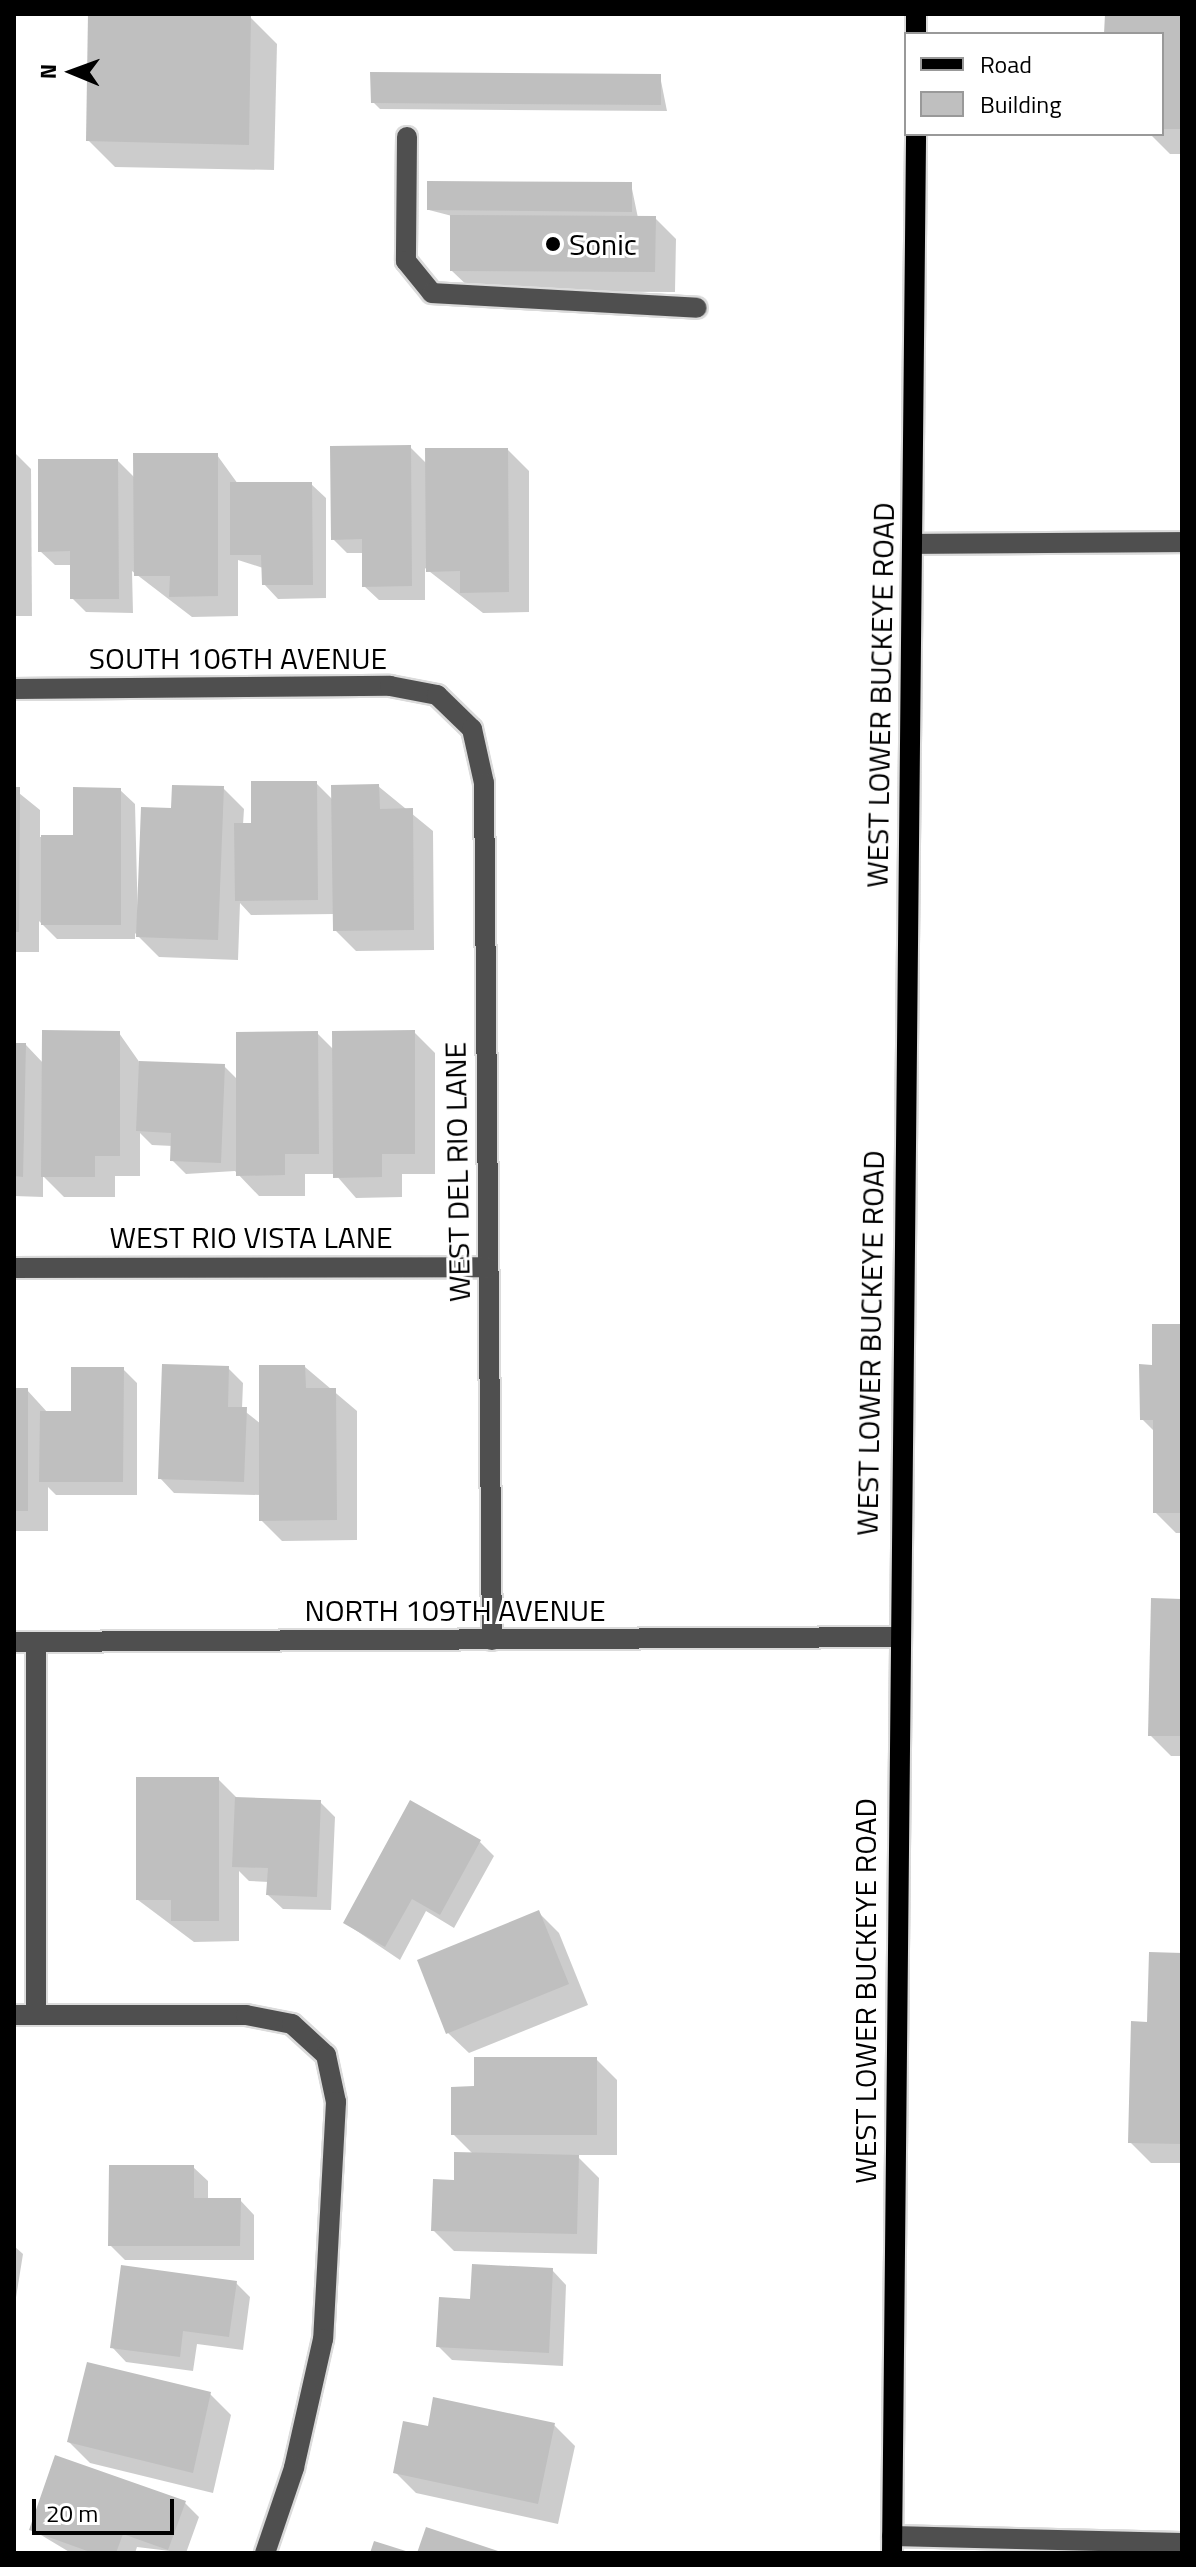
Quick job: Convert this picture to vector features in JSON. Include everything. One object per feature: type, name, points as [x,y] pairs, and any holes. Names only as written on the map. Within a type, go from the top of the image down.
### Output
[{"type":"main road","name":"WEST LOWER BUCKEYE ROAD","points":[[892,2545],[896,1637],[916,136]]},
{"type":"street","points":[[407,137],[406,261],[432,293],[697,308]]},
{"type":"street","points":[[912,544],[1182,542]]},
{"type":"street","name":"SOUTH 106TH AVENUE","points":[[14,689],[390,686],[458,708]]},
{"type":"street","name":"WEST DEL RIO LANE","points":[[458,708],[472,729],[484,783],[492,1640]]},
{"type":"street","name":"WEST RIO VISTA LANE","points":[[14,1268],[488,1267]]},
{"type":"street","name":"NORTH 109TH AVENUE","points":[[14,1642],[896,1637]]},
{"type":"street","points":[[36,1642],[36,2015]]},
{"type":"street","points":[[14,2015],[246,2015],[292,2024],[312,2037],[326,2055],[336,2102],[331,2270],[309,2406],[265,2553]]},
{"type":"street","points":[[892,2545],[1182,2543]]},
{"type":"building","points":[[88,14],[251,15],[249,145],[86,141]]},
{"type":"building","points":[[1105,14],[1182,14],[1182,129],[1164,129],[1164,32],[1104,32]]},
{"type":"building","points":[[370,72],[661,74],[661,105],[371,103]]},
{"type":"building","points":[[427,181],[632,182],[632,212],[427,210]]},
{"type":"building","name":"Sonic","points":[[450,215],[656,216],[655,272],[450,271]]},
{"type":"building","points":[[411,445],[412,586],[362,587],[362,539],[331,540],[330,446]]},
{"type":"building","points":[[425,448],[508,448],[509,592],[460,593],[460,571],[426,572]]},
{"type":"building","points":[[133,453],[218,453],[218,596],[169,597],[170,576],[134,576]]},
{"type":"building","points":[[38,459],[118,459],[119,599],[70,599],[70,551],[38,552]]},
{"type":"building","points":[[230,482],[312,482],[313,585],[262,585],[261,555],[230,555]]},
{"type":"building","points":[[251,781],[317,781],[318,900],[235,901],[234,823],[251,823]]},
{"type":"building","points":[[379,784],[380,809],[413,808],[414,930],[333,931],[331,785]]},
{"type":"building","points":[[172,785],[224,786],[218,940],[136,937],[141,807],[171,808]]},
{"type":"building","points":[[14,787],[20,787],[19,932],[14,932]]},
{"type":"building","points":[[73,787],[121,788],[121,925],[41,925],[41,835],[73,835]]},
{"type":"building","points":[[42,1030],[120,1031],[120,1156],[95,1156],[95,1177],[41,1177]]},
{"type":"building","points":[[415,1030],[415,1154],[382,1154],[382,1177],[333,1178],[332,1031]]},
{"type":"building","points":[[318,1031],[319,1154],[285,1154],[285,1175],[236,1176],[236,1032]]},
{"type":"building","points":[[14,1043],[26,1043],[23,1177],[14,1176]]},
{"type":"building","points":[[139,1061],[225,1064],[221,1163],[170,1161],[171,1133],[136,1131]]},
{"type":"building","points":[[1152,1324],[1182,1324],[1182,1513],[1153,1513],[1153,1420],[1140,1420],[1139,1364],[1152,1365]]},
{"type":"building","points":[[162,1364],[229,1366],[228,1407],[247,1407],[244,1482],[158,1479]]},
{"type":"building","points":[[259,1365],[305,1365],[306,1388],[336,1388],[337,1520],[259,1521]]},
{"type":"building","points":[[71,1367],[124,1367],[123,1482],[39,1482],[40,1411],[71,1411]]},
{"type":"building","points":[[14,1388],[28,1388],[28,1511],[14,1511]]},
{"type":"building","points":[[1151,1598],[1182,1599],[1182,1736],[1148,1736]]},
{"type":"building","points":[[136,1777],[219,1777],[219,1921],[171,1921],[171,1900],[136,1900]]},
{"type":"building","points":[[235,1797],[321,1800],[317,1897],[266,1895],[268,1868],[232,1867]]},
{"type":"building","points":[[410,1800],[481,1840],[440,1915],[412,1899],[385,1947],[343,1923]]},
{"type":"building","points":[[539,1910],[569,1984],[446,2034],[417,1960]]},
{"type":"building","points":[[1149,1952],[1182,1953],[1182,2144],[1128,2143],[1131,2021],[1147,2022]]},
{"type":"building","points":[[474,2057],[597,2057],[597,2135],[451,2135],[451,2087],[474,2086]]},
{"type":"building","points":[[454,2152],[579,2155],[577,2234],[431,2231],[433,2179],[454,2180]]},
{"type":"building","points":[[109,2165],[194,2165],[194,2198],[241,2198],[240,2246],[108,2246]]},
{"type":"building","points":[[472,2264],[553,2268],[549,2353],[436,2347],[439,2297],[470,2299]]},
{"type":"building","points":[[121,2265],[237,2281],[229,2337],[183,2331],[180,2357],[110,2348]]},
{"type":"building","points":[[87,2362],[211,2392],[193,2473],[67,2442]]},
{"type":"building","points":[[433,2397],[555,2423],[538,2504],[393,2473],[403,2421],[428,2426]]},
{"type":"building","points":[[55,2455],[186,2501],[168,2550],[123,2534],[116,2553],[93,2553],[29,2530]]},
{"type":"building","points":[[426,2527],[501,2552],[501,2553],[417,2553]]},
{"type":"building","points":[[374,2541],[409,2552],[409,2553],[370,2553]]},
{"type":"place","name":"Sonic","points":[[553,244]]}]
